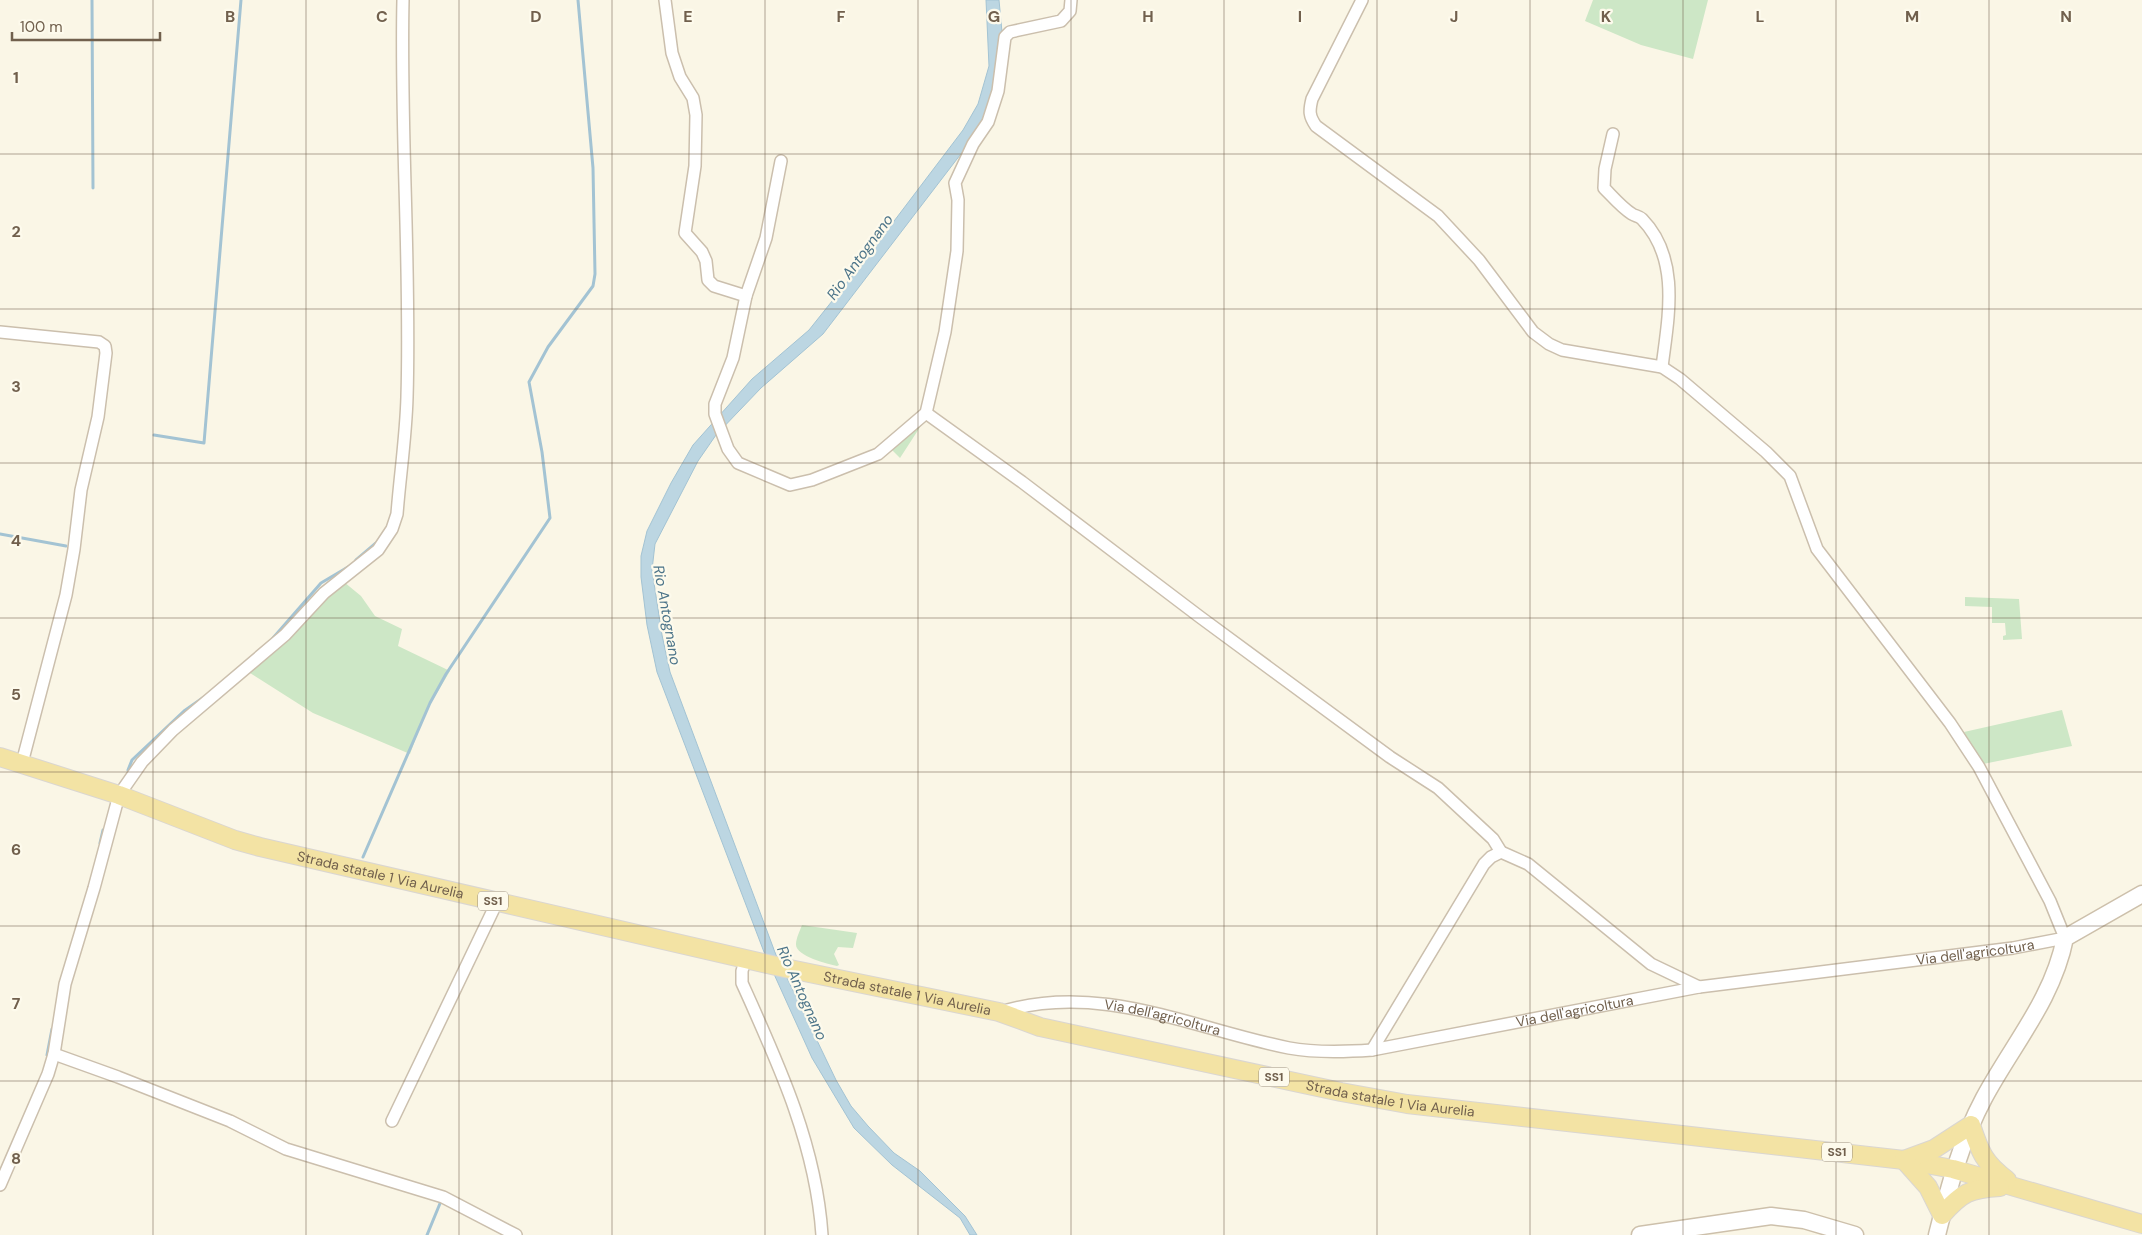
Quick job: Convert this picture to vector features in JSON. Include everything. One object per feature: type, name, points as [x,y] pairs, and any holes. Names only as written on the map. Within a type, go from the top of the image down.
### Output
[{"type":"main road","name":"Strada statale 1 Via Aurelia","points":[[0,757],[119,795],[235,840],[784,968],[999,1012],[1040,1027],[1341,1092],[1407,1104],[1904,1160]]},
{"type":"main road","points":[[1971,1125],[1982,1156],[1990,1167],[2015,1186],[1969,1191],[1954,1201],[1942,1215],[1928,1187],[1904,1160],[1934,1149],[1971,1125]]},
{"type":"main road","name":"SS1","points":[[1904,1160],[1954,1169],[2142,1224]]},
{"type":"street","points":[[0,1185],[54,1054],[65,984],[94,888],[119,795],[152,750],[285,635],[324,593],[378,550],[392,529],[397,514],[407,399],[407,278],[401,82],[403,0]]},
{"type":"street","points":[[665,0],[672,53],[680,77],[693,98],[696,115],[695,166],[685,233],[702,252],[706,261],[708,280],[714,286],[746,296]]},
{"type":"street","points":[[781,161],[766,238],[746,296],[732,358],[715,404],[715,414],[728,449],[738,462],[790,485],[812,480],[878,454],[926,413],[945,332],[957,251],[958,200],[955,184],[973,144],[988,122],[998,91],[1005,38],[1010,32],[1061,21],[1070,11],[1071,0]]},
{"type":"street","points":[[1362,0],[1312,99],[1309,113],[1316,126],[1438,216],[1479,260],[1533,332],[1550,344],[1578,354],[1626,359],[1662,367],[1680,379],[1766,452],[1790,476],[1817,548],[1950,723],[1979,767],[2050,901],[2065,938],[2049,987],[2035,1017],[1997,1075],[1971,1125],[1954,1169],[1937,1235]]},
{"type":"street","points":[[1613,134],[1604,169],[1604,188],[1632,214],[1641,218],[1655,238],[1667,267],[1668,320],[1662,367]]},
{"type":"street","points":[[0,332],[99,342],[105,346],[106,353],[98,417],[81,490],[66,595],[22,763]]},
{"type":"street","points":[[926,413],[1022,482],[1193,612],[1390,757],[1438,788],[1493,839],[1501,852],[1528,864],[1652,964],[1699,987]]},
{"type":"street","points":[[1372,1050],[1484,864],[1491,857],[1501,852]]},
{"type":"street","name":"Via dell'agricoltura","points":[[999,1012],[1020,1006],[1066,1003],[1137,1008],[1290,1048],[1333,1052],[1372,1050],[1699,987],[2013,948],[2065,938],[2142,894]]},
{"type":"street","points":[[392,1121],[497,902]]},
{"type":"street","points":[[749,959],[742,971],[742,983],[788,1085],[799,1118],[818,1191],[822,1235]]},
{"type":"street","points":[[54,1054],[230,1121],[286,1149],[443,1197],[516,1235]]},
{"type":"street","points":[[1640,1235],[1771,1216],[1804,1220],[1855,1235]]},
{"type":"green space","points":[[1593,0],[1708,0],[1693,59],[1641,45],[1585,21]]},
{"type":"green space","points":[[924,421],[900,458],[892,450],[894,446]]},
{"type":"green space","points":[[344,582],[361,596],[375,616],[402,629],[398,646],[450,671],[425,713],[410,754],[313,713],[250,673],[286,640],[325,596]]},
{"type":"green space","points":[[1965,597],[2019,599],[2022,639],[2003,640],[2003,636],[2006,635],[2005,623],[1992,623],[1992,607],[1965,606]]},
{"type":"green space","points":[[2062,710],[2072,746],[1983,764],[1964,732]]},
{"type":"green space","points":[[802,925],[857,933],[853,948],[838,947],[834,954],[839,965],[837,966],[806,956],[797,948],[796,944]]},
{"type":"water","points":[[986,0],[999,0],[1002,32],[997,89],[980,129],[823,334],[761,388],[716,435],[698,461],[655,544],[652,570],[670,672],[776,955],[836,1080],[851,1106],[894,1153],[920,1171],[965,1216],[977,1235],[970,1235],[960,1218],[892,1165],[854,1128],[812,1058],[764,952],[657,672],[647,625],[641,577],[641,556],[647,531],[693,445],[752,379],[809,330],[963,130],[978,104],[989,66]]},
{"type":"waterway","points":[[92,0],[93,188]]},
{"type":"waterway","points":[[154,435],[204,443],[241,0]]},
{"type":"waterway","points":[[363,857],[430,703],[446,674],[550,518],[542,452],[529,382],[548,347],[593,286],[595,274],[593,168],[578,0]]},
{"type":"waterway","points":[[0,534],[66,546]]},
{"type":"waterway","points":[[356,560],[376,543]]},
{"type":"waterway","points":[[273,638],[321,583],[348,567]]},
{"type":"waterway","points":[[128,770],[132,760],[184,711],[204,697]]},
{"type":"waterway","points":[[100,843],[103,830]]},
{"type":"waterway","points":[[47,1055],[52,1029]]},
{"type":"waterway","points":[[427,1235],[441,1201]]},
{"type":"water label","name":"Rio Antognano","points":[[860,257]]},
{"type":"water label","name":"Rio Antognano","points":[[667,615]]},
{"type":"water label","name":"Rio Antognano","points":[[802,993]]}]
